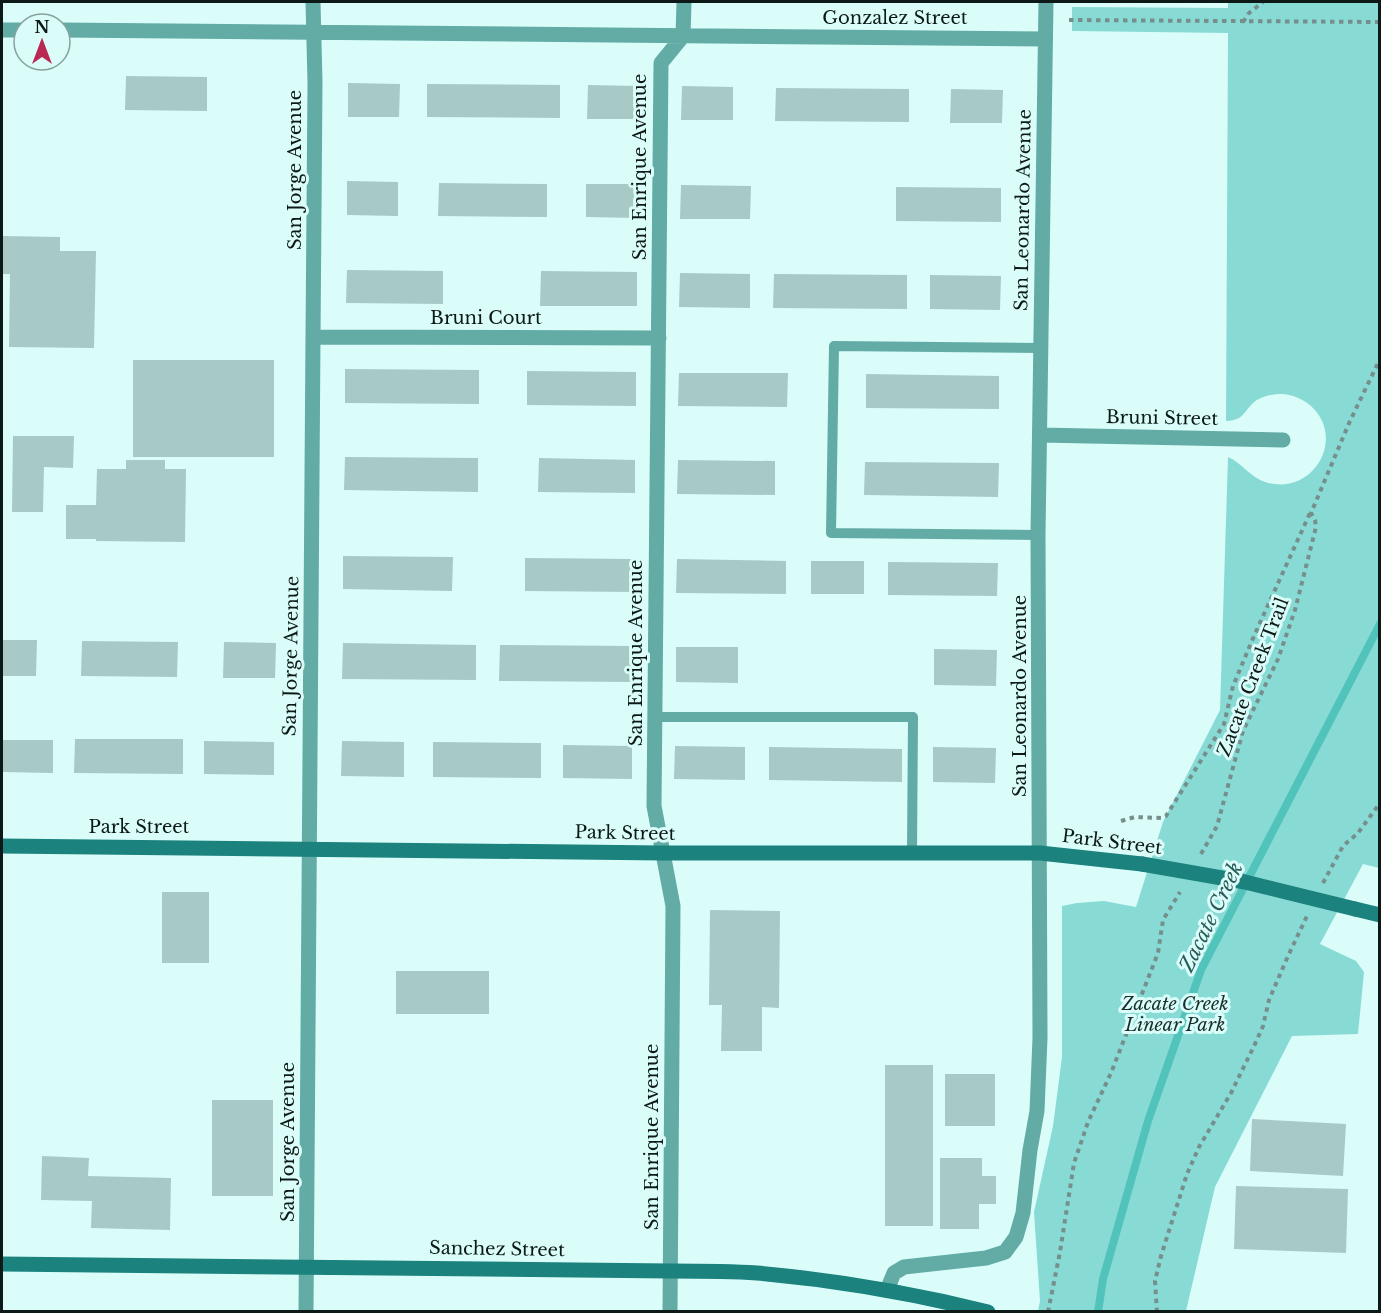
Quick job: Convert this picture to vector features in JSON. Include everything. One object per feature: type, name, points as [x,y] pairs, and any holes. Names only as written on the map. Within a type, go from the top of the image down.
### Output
[{"type":"main road","name":"Park Street","points":[[2,846],[663,853],[1040,853],[1142,864],[1245,882],[1380,915]]},
{"type":"main road","name":"Sanchez Street","points":[[2,1264],[670,1270],[756,1273],[887,1290],[988,1311]]},
{"type":"street","name":"San Jorge Avenue","points":[[306,1311],[315,83],[313,2]]},
{"type":"street","points":[[683,36],[684,2]]},
{"type":"street","name":"San Leonardo Avenue","points":[[887,1290],[894,1273],[904,1267],[986,1258],[1005,1252],[1016,1237],[1023,1214],[1037,1111],[1040,1038],[1038,535],[1046,2]]},
{"type":"street","name":"Gonzalez Street","points":[[72,30],[1045,39]]},
{"type":"street","name":"San Enrique Avenue","points":[[670,1311],[673,906],[654,806],[658,338],[661,63],[683,36]]},
{"type":"street","name":"Bruni Court","points":[[313,337],[658,338]]},
{"type":"street","name":"Bruni Street","points":[[1040,435],[1283,440]]},
{"type":"lane","points":[[1038,535],[831,533],[833,404],[834,346],[1041,348]]},
{"type":"lane","points":[[655,717],[914,717],[912,853]]},
{"type":"path","points":[[1243,22],[1249,13],[1263,2]]},
{"type":"path","points":[[1069,20],[1380,22]]},
{"type":"path","name":"Zacate Creek Trail","points":[[1201,855],[1217,826],[1243,731],[1278,659],[1295,610],[1316,527],[1311,513],[1380,359]]},
{"type":"path","points":[[1121,821],[1135,817],[1161,818],[1166,816],[1224,724],[1233,686],[1311,513]]},
{"type":"path","points":[[1323,884],[1343,846],[1358,833],[1380,803]]},
{"type":"path","points":[[1048,1311],[1074,1163],[1088,1122],[1111,1073],[1158,953],[1163,920],[1185,883]]},
{"type":"path","points":[[1157,1311],[1155,1281],[1187,1174],[1199,1147],[1231,1093],[1255,1044],[1263,1026],[1269,1000],[1287,956],[1308,915]]},
{"type":"green space","name":"Zacate Creek Linear Park","points":[[1228,2],[1379,2],[1379,868],[1363,864],[1320,944],[1356,961],[1364,972],[1358,1034],[1292,1036],[1215,1187],[1186,1311],[1038,1311],[1040,1301],[1034,1212],[1053,1126],[1062,1057],[1062,906],[1104,901],[1136,907],[1163,822],[1220,710],[1228,457],[1260,480],[1282,484],[1297,481],[1310,473],[1319,462],[1325,449],[1326,434],[1321,419],[1311,406],[1293,396],[1269,395],[1252,404],[1239,418],[1226,421],[1228,33],[1072,31],[1072,7],[1228,8]]},
{"type":"building","points":[[126,76],[207,77],[207,111],[125,110]]},
{"type":"building","points":[[348,83],[400,84],[399,117],[348,117]]},
{"type":"building","points":[[427,84],[560,85],[560,118],[427,117]]},
{"type":"building","points":[[588,85],[639,86],[639,119],[587,119]]},
{"type":"building","points":[[682,86],[733,87],[733,120],[681,120]]},
{"type":"building","points":[[776,88],[909,89],[909,122],[775,121]]},
{"type":"building","points":[[951,89],[1003,90],[1002,123],[950,123]]},
{"type":"building","points":[[347,181],[398,182],[398,216],[347,215]]},
{"type":"building","points":[[439,183],[547,184],[547,217],[438,216]]},
{"type":"building","points":[[586,184],[638,184],[638,218],[586,217]]},
{"type":"building","points":[[681,185],[751,186],[750,219],[680,219]]},
{"type":"building","points":[[896,187],[1001,188],[1001,222],[896,221]]},
{"type":"building","points":[[2,236],[60,237],[60,251],[96,251],[94,348],[9,347],[10,274],[2,274]]},
{"type":"building","points":[[347,270],[443,271],[443,304],[346,303]]},
{"type":"building","points":[[541,271],[637,272],[637,306],[540,306]]},
{"type":"building","points":[[680,273],[750,274],[750,308],[679,307]]},
{"type":"building","points":[[774,274],[907,275],[907,309],[773,308]]},
{"type":"building","points":[[930,275],[1001,276],[1000,310],[930,309]]},
{"type":"building","points":[[133,360],[274,360],[274,457],[133,457]]},
{"type":"building","points":[[345,369],[479,370],[479,404],[345,403]]},
{"type":"building","points":[[527,371],[636,372],[636,406],[527,405]]},
{"type":"building","points":[[679,373],[788,373],[787,407],[678,406]]},
{"type":"building","points":[[866,374],[999,376],[999,409],[866,408]]},
{"type":"building","points":[[13,436],[74,436],[73,468],[44,467],[43,512],[12,512]]},
{"type":"building","points":[[345,457],[478,458],[478,492],[344,490]]},
{"type":"building","points":[[539,458],[635,460],[635,493],[538,492]]},
{"type":"building","points":[[126,460],[165,460],[165,469],[186,469],[185,542],[66,539],[66,505],[96,505],[97,469],[126,469]]},
{"type":"building","points":[[678,460],[775,461],[775,495],[677,494]]},
{"type":"building","points":[[865,462],[999,463],[998,497],[864,495]]},
{"type":"building","points":[[343,556],[453,557],[452,591],[343,589]]},
{"type":"building","points":[[525,558],[634,559],[634,592],[525,591]]},
{"type":"building","points":[[677,559],[786,561],[786,594],[676,593]]},
{"type":"building","points":[[811,561],[864,561],[864,594],[811,594]]},
{"type":"building","points":[[888,562],[998,563],[997,596],[888,595]]},
{"type":"building","points":[[2,640],[37,640],[36,676],[2,676]]},
{"type":"building","points":[[82,641],[178,642],[177,677],[81,676]]},
{"type":"building","points":[[224,642],[276,643],[275,678],[223,678]]},
{"type":"building","points":[[343,643],[476,645],[476,680],[342,679]]},
{"type":"building","points":[[500,645],[633,646],[633,682],[499,681]]},
{"type":"building","points":[[676,647],[738,647],[738,683],[676,682]]},
{"type":"building","points":[[934,649],[997,650],[996,686],[934,685]]},
{"type":"building","points":[[75,739],[183,739],[183,774],[74,773]]},
{"type":"building","points":[[2,740],[53,740],[53,773],[2,772]]},
{"type":"building","points":[[204,741],[274,742],[274,775],[204,774]]},
{"type":"building","points":[[342,741],[404,742],[404,777],[341,776]]},
{"type":"building","points":[[433,742],[541,743],[541,778],[433,777]]},
{"type":"building","points":[[563,745],[632,746],[632,779],[563,778]]},
{"type":"building","points":[[675,746],[745,747],[745,780],[674,779]]},
{"type":"building","points":[[769,747],[902,749],[902,782],[769,780]]},
{"type":"building","points":[[933,747],[996,748],[995,783],[933,782]]},
{"type":"building","points":[[162,892],[209,892],[209,963],[162,963]]},
{"type":"building","points":[[710,910],[780,911],[779,1008],[762,1007],[762,1051],[721,1051],[722,1005],[709,1005]]},
{"type":"building","points":[[396,971],[489,971],[489,1014],[396,1014]]},
{"type":"building","points":[[885,1065],[933,1065],[933,1226],[885,1226]]},
{"type":"building","points":[[945,1074],[995,1074],[995,1126],[945,1126]]},
{"type":"building","points":[[212,1100],[273,1100],[273,1196],[212,1196]]},
{"type":"building","points":[[1252,1119],[1346,1124],[1343,1176],[1250,1171]]},
{"type":"building","points":[[42,1156],[89,1158],[88,1176],[171,1178],[170,1230],[91,1228],[92,1201],[41,1200]]},
{"type":"building","points":[[940,1158],[982,1158],[982,1176],[996,1176],[996,1204],[979,1204],[979,1229],[940,1229]]},
{"type":"building","points":[[1236,1186],[1348,1189],[1346,1253],[1234,1249]]},
{"type":"waterway","name":"Zacate Creek","points":[[1098,1312],[1103,1279],[1148,1121],[1201,970],[1380,624]]}]
